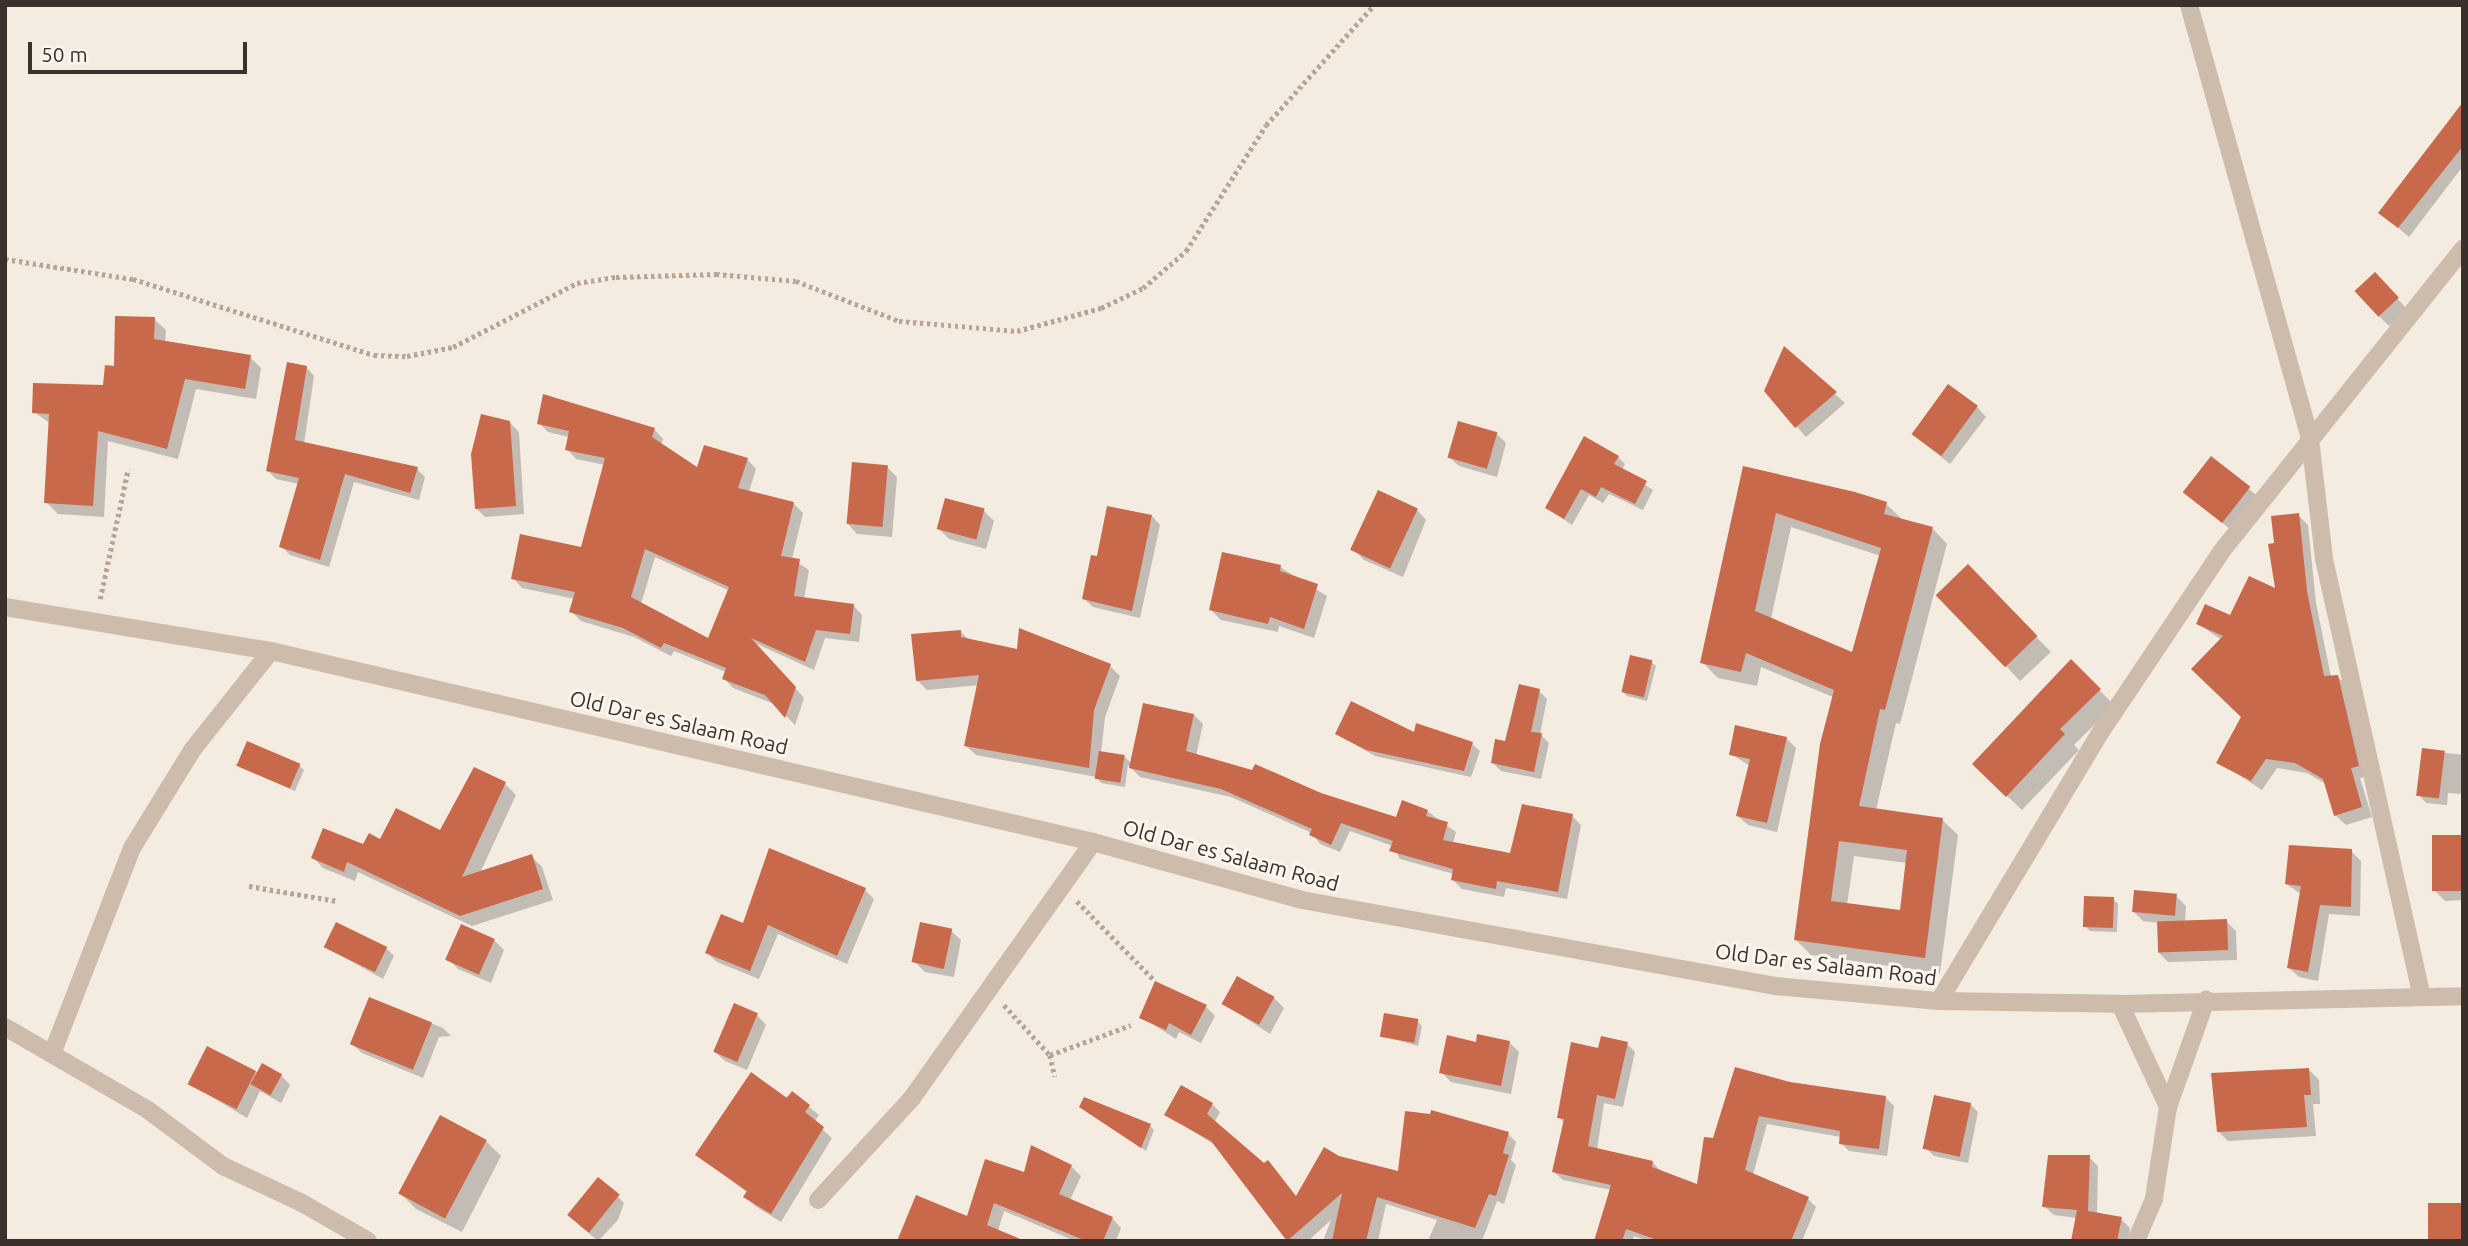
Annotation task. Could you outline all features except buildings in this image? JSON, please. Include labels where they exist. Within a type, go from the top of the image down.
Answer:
[{"type":"street","points":[[2189,5],[2310,439],[2323,559],[2422,996]]},
{"type":"street","points":[[1939,1001],[2102,730],[2221,552],[2463,249]]},
{"type":"street","name":"Old Dar es Salaam Road","points":[[5,607],[271,651],[1093,842],[1303,900],[1776,986],[1939,1001],[2120,1003],[2463,996]]},
{"type":"street","points":[[51,1054],[132,848],[192,749],[271,651]]},
{"type":"street","points":[[818,1200],[912,1098],[1093,842]]},
{"type":"street","points":[[2136,1241],[2154,1199],[2168,1107],[2206,1000]]},
{"type":"street","points":[[2120,1003],[2168,1107]]},
{"type":"street","points":[[8,1035],[51,1054],[148,1110],[223,1166],[302,1203],[368,1241]]},
{"type":"path","points":[[5,259],[133,279],[374,355],[407,356],[453,346],[577,283],[616,277],[716,274],[796,281],[899,321],[1017,331],[1101,308],[1143,288],[1186,251],[1266,125],[1374,5]]},
{"type":"path","points":[[96,621],[128,469]]},
{"type":"path","points":[[249,886],[337,901]]},
{"type":"path","points":[[1062,886],[1156,981]]},
{"type":"path","points":[[989,989],[1050,1055],[1055,1076]]},
{"type":"path","points":[[1050,1055],[1131,1025]]}]
